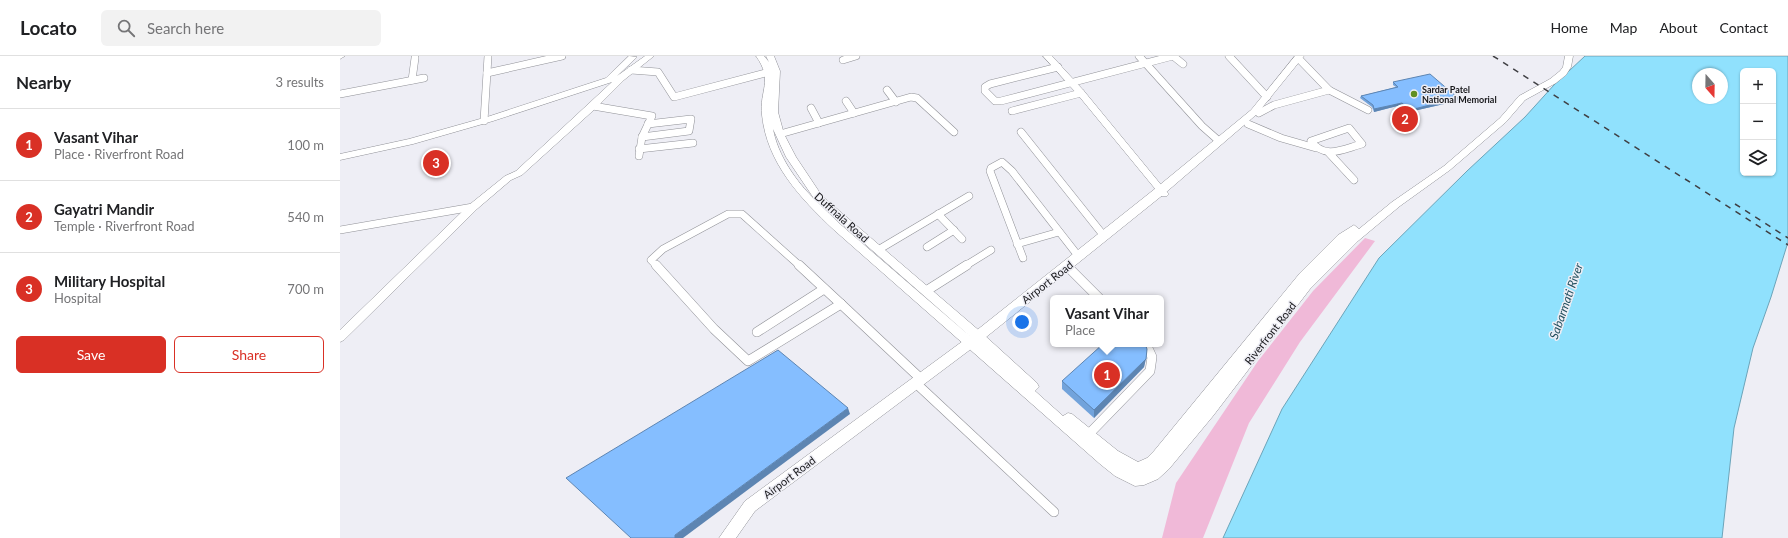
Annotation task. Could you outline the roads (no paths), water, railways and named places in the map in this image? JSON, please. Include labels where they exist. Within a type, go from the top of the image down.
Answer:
[{"type":"main road","points":[[508,178],[513,170],[601,92],[607,80],[633,56],[649,56]]},
{"type":"main road","points":[[340,337],[473,207],[508,178],[519,173],[593,106],[621,78],[649,56]]},
{"type":"main road","points":[[760,56],[769,72],[766,114],[777,156],[810,203],[976,341]]},
{"type":"main road","name":"Duffnala Road","points":[[770,56],[777,68],[778,78],[774,113],[780,134],[802,176],[819,198],[926,291],[976,341]]},
{"type":"main road","points":[[1047,56],[1081,93],[1162,193]]},
{"type":"main road","name":"Riverfront Road","points":[[976,341],[1106,449],[1133,467],[1143,467],[1154,460],[1304,276],[1342,238],[1390,201],[1441,165],[1523,92],[1548,80],[1560,68],[1563,62],[1563,56]]},
{"type":"main road","name":"Riverfront Road","points":[[976,341],[1120,472],[1135,480],[1144,479],[1153,475],[1164,465],[1209,412],[1306,286],[1354,238],[1396,204],[1448,168],[1503,120],[1522,98],[1553,81],[1567,66],[1569,56]]},
{"type":"main road","name":"Airport Road","points":[[976,341],[1104,236],[1162,193],[1219,141],[1254,112],[1302,58]]},
{"type":"main road","name":"Airport Road","points":[[731,538],[756,510],[920,383],[1071,270],[1162,193],[1248,124],[1259,113],[1302,58]]},
{"type":"main road","points":[[340,156],[410,142],[484,121],[607,80],[621,78]]},
{"type":"street","points":[[484,121],[488,56]]},
{"type":"street","points":[[487,73],[562,56]]},
{"type":"street","points":[[843,60],[856,56]]},
{"type":"street","points":[[1139,56],[1147,63],[1202,126],[1219,141]]},
{"type":"street","points":[[1058,67],[990,84],[985,87],[985,91],[996,101],[1002,101],[1173,56],[1183,64]]},
{"type":"street","points":[[1229,56],[1267,97]]},
{"type":"street","points":[[412,80],[415,58]]},
{"type":"street","points":[[1302,58],[1329,90],[1368,110]]},
{"type":"street","points":[[631,70],[658,72],[674,97],[769,72]]},
{"type":"street","points":[[340,94],[424,78]]},
{"type":"street","points":[[887,90],[896,102]]},
{"type":"street","points":[[1259,113],[1274,105],[1329,90]]},
{"type":"street","points":[[1012,111],[1081,93]]},
{"type":"street","points":[[780,134],[911,98],[917,98],[954,132]]},
{"type":"street","points":[[846,101],[854,113]]},
{"type":"street","points":[[593,106],[652,116],[642,137],[639,153],[693,143]]},
{"type":"street","points":[[811,108],[819,123]]},
{"type":"street","points":[[642,137],[688,131],[691,119],[648,124]]},
{"type":"street","points":[[1248,124],[1296,143],[1329,152],[1362,144],[1349,128],[1313,139],[1311,141],[1316,148]]},
{"type":"street","points":[[1021,132],[1104,236]]},
{"type":"street","points":[[1329,152],[1354,180]]},
{"type":"street","points":[[1023,258],[990,171],[991,168],[1002,162],[1012,171],[1079,257]]},
{"type":"street","points":[[878,250],[969,196]]},
{"type":"street","points":[[340,230],[473,207]]},
{"type":"street","points":[[841,304],[748,361],[714,329],[651,260],[664,249],[728,214],[742,214],[841,304],[920,383],[1054,512]]},
{"type":"street","points":[[938,214],[962,239]]},
{"type":"street","points":[[927,247],[954,230]]},
{"type":"street","points":[[1017,244],[1059,232]]},
{"type":"street","points":[[926,291],[991,250]]},
{"type":"street","points":[[1071,270],[1096,295]]},
{"type":"street","points":[[757,332],[824,289]]},
{"type":"street","points":[[1088,434],[1150,371],[1153,361],[1148,347]]},
{"type":"water","name":"Sabarmati River","points":[[1585,56],[1788,56],[1788,242],[1753,348],[1734,428],[1722,538],[1223,538],[1282,409],[1379,258],[1467,171],[1525,117],[1554,85]]},
{"type":"railway","points":[[1493,56],[1788,245]]},
{"type":"railway","points":[[1735,204],[1788,238]]},
{"type":"place","name":"Sardar Patel National Memorial","points":[[1414,94]]},
{"type":"place","name":"Gayatri Mandir","points":[[1405,119]]},
{"type":"place","name":"Military Hospital","points":[[436,163]]},
{"type":"place","name":"Vasant Vihar","points":[[1107,375]]}]
